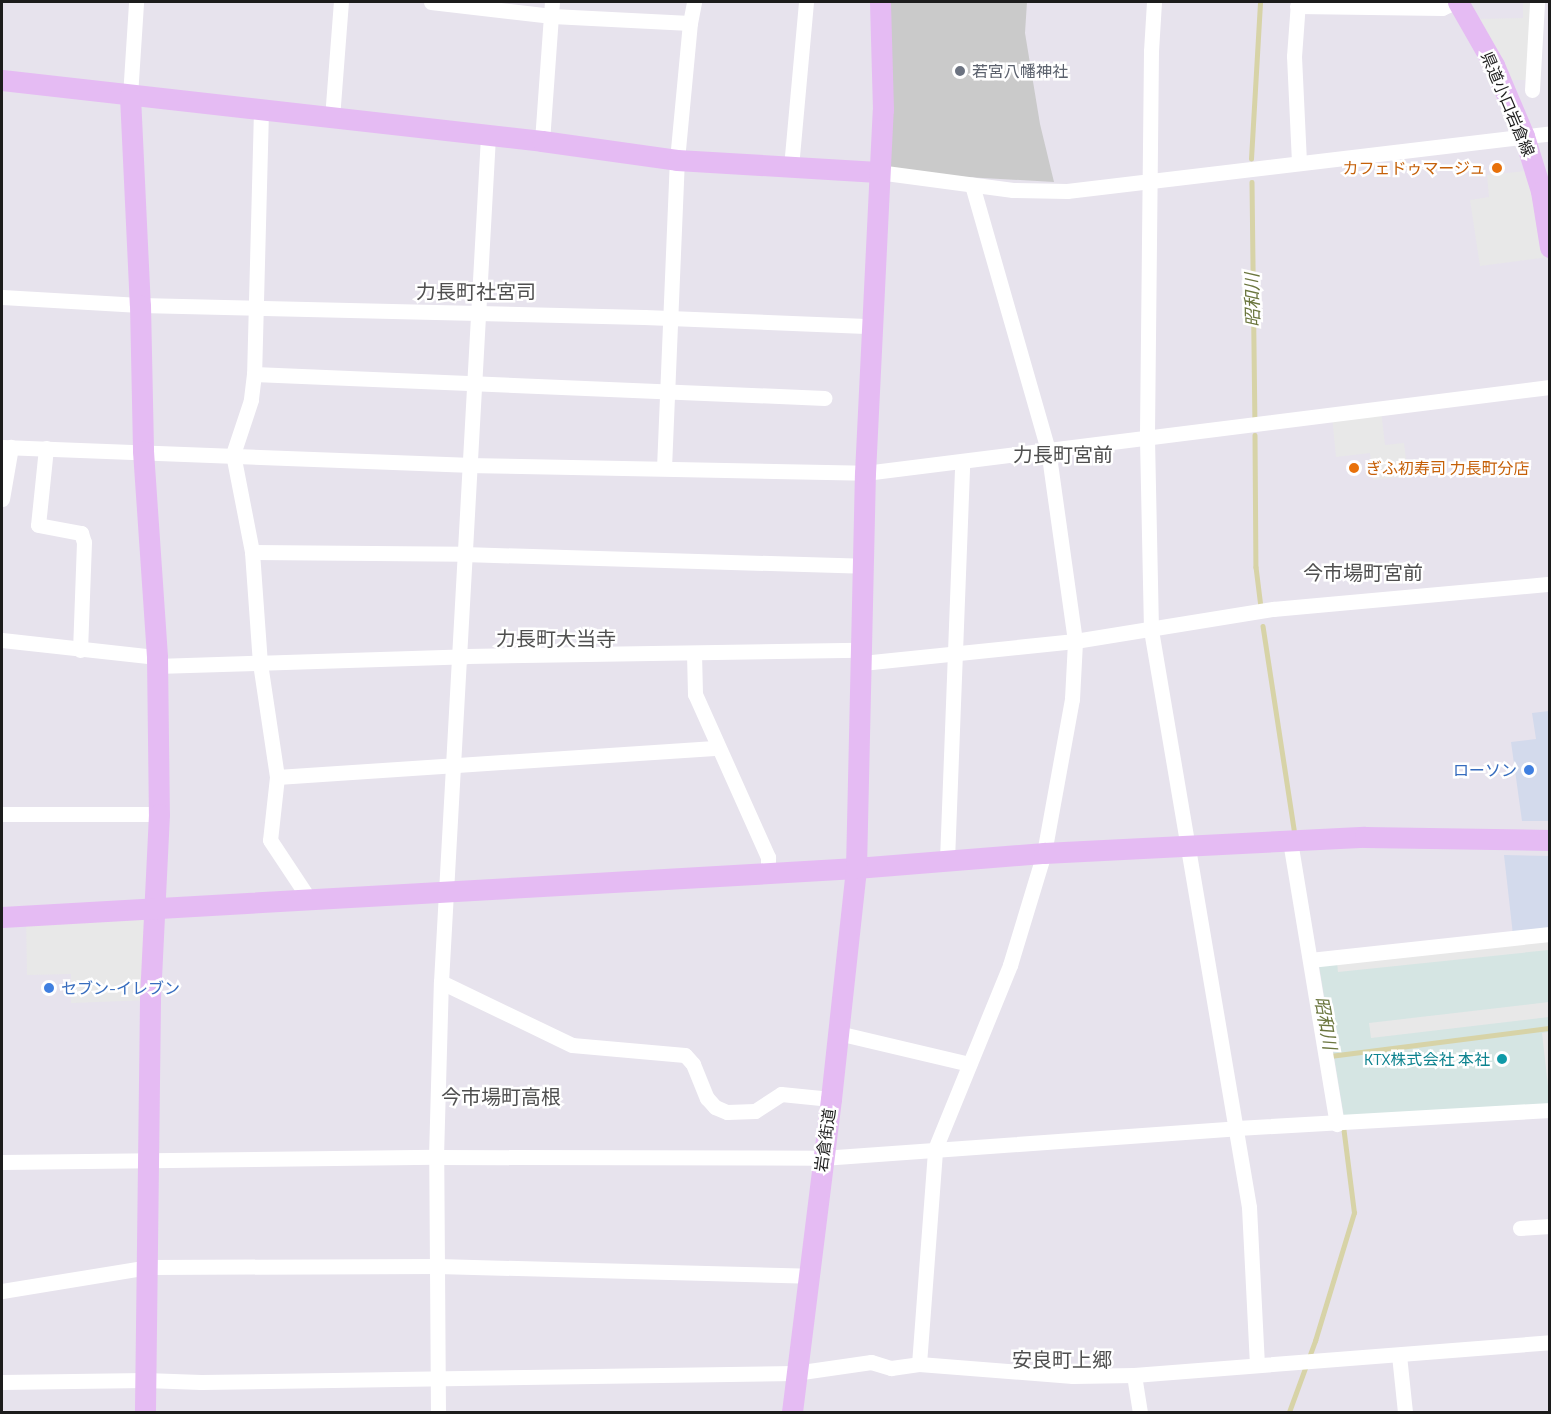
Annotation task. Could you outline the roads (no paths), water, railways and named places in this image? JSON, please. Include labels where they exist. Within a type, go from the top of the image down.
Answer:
[{"type":"street","points":[[136,2],[130,96],[140,305],[143,451],[156,661],[159,814],[148,1162],[145,1413]]},
{"type":"street","points":[[332,118],[341,2]]},
{"type":"street","points":[[432,2],[552,9],[690,23]]},
{"type":"street","points":[[664,468],[677,160],[694,2]]},
{"type":"street","points":[[791,167],[806,2]]},
{"type":"street","name":"岩倉街道","points":[[792,1413],[795,1373],[831,1099],[856,868],[865,473],[878,172],[883,110],[880,2]]},
{"type":"street","points":[[1154,2],[1149,182],[1147,439],[1151,630],[1249,1207],[1257,1365]]},
{"type":"street","points":[[1299,163],[1294,56],[1298,4],[1442,8],[1456,2]]},
{"type":"street","name":"県道小口岩倉線","points":[[1456,2],[1494,65],[1524,136],[1541,191],[1550,247]]},
{"type":"street","points":[[1532,90],[1537,2]]},
{"type":"street","points":[[542,141],[552,9]]},
{"type":"street","points":[[2,80],[542,141],[677,160],[878,172],[1045,192],[1149,182],[1550,133]]},
{"type":"street","points":[[261,110],[258,308],[254,374],[251,400],[233,454],[252,552],[260,663],[277,777],[270,840],[309,899]]},
{"type":"street","points":[[438,1413],[436,1157],[441,982],[488,135]]},
{"type":"street","points":[[918,1364],[934,1149],[1010,965],[1044,853],[1072,699],[1075,641],[1048,450],[972,185]]},
{"type":"street","points":[[2,297],[140,305],[872,326]]},
{"type":"street","points":[[254,374],[824,398]]},
{"type":"street","points":[[2,499],[6,447],[233,454],[469,465],[865,473],[1550,387]]},
{"type":"street","points":[[46,448],[38,525],[81,533],[84,542],[80,650]]},
{"type":"street","points":[[947,860],[962,461]]},
{"type":"street","points":[[252,552],[463,554],[862,566]]},
{"type":"street","points":[[2,640],[156,661],[260,663],[694,653],[861,656],[956,652],[1075,641],[1274,609],[1550,584]]},
{"type":"street","points":[[694,653],[695,694],[768,857],[768,873]]},
{"type":"street","points":[[277,777],[718,748]]},
{"type":"street","points":[[2,814],[159,814]]},
{"type":"street","points":[[2,917],[856,868],[1044,853],[1365,837],[1550,840]]},
{"type":"street","points":[[1295,841],[1343,1124]]},
{"type":"street","points":[[1315,959],[1550,934]]},
{"type":"street","points":[[441,982],[572,1045],[685,1055],[693,1064],[707,1098],[715,1107],[727,1112],[755,1111],[781,1094],[831,1099]]},
{"type":"street","points":[[838,1033],[969,1064]]},
{"type":"street","points":[[2,1162],[436,1157],[822,1158],[1237,1128],[1343,1124],[1550,1110]]},
{"type":"street","points":[[1520,1228],[1550,1226]]},
{"type":"street","points":[[2,1291],[148,1267],[436,1266],[809,1276]]},
{"type":"street","points":[[2,1382],[146,1380],[201,1382],[795,1373],[871,1362],[891,1368],[918,1364],[1073,1376],[1134,1375],[1550,1342]]},
{"type":"street","points":[[1399,1355],[1405,1413]]},
{"type":"street","points":[[1134,1375],[1140,1413]]},
{"type":"waterway","name":"昭和川","points":[[1251,159],[1260,2]]},
{"type":"waterway","name":"昭和川","points":[[1252,182],[1255,418]]},
{"type":"waterway","name":"昭和川","points":[[1255,435],[1256,567],[1261,607]]},
{"type":"waterway","name":"昭和川","points":[[1263,626],[1295,834]]},
{"type":"waterway","points":[[1330,1056],[1550,1028]]},
{"type":"waterway","name":"昭和川","points":[[1289,1412],[1315,1341],[1354,1213],[1343,1126]]},
{"type":"place","name":"若宮八幡神社","points":[[960,71]]},
{"type":"place","name":"カフェドゥマージュ","points":[[1497,168]]},
{"type":"place","name":"ぎふ初寿司 力長町分店","points":[[1354,468]]},
{"type":"place","name":"ローソン","points":[[1529,770]]},
{"type":"place","name":"セブン-イレブン","points":[[49,988]]},
{"type":"place","name":"KTX株式会社 本社","points":[[1502,1059]]},
{"type":"district","name":"力長町社宮司","points":[[476,291]]},
{"type":"district","name":"力長町宮前","points":[[1063,454]]},
{"type":"district","name":"今市場町宮前","points":[[1363,572]]},
{"type":"district","name":"力長町大当寺","points":[[556,638]]},
{"type":"district","name":"今市場町高根","points":[[501,1096]]},
{"type":"district","name":"安良町上郷","points":[[1062,1359]]}]
